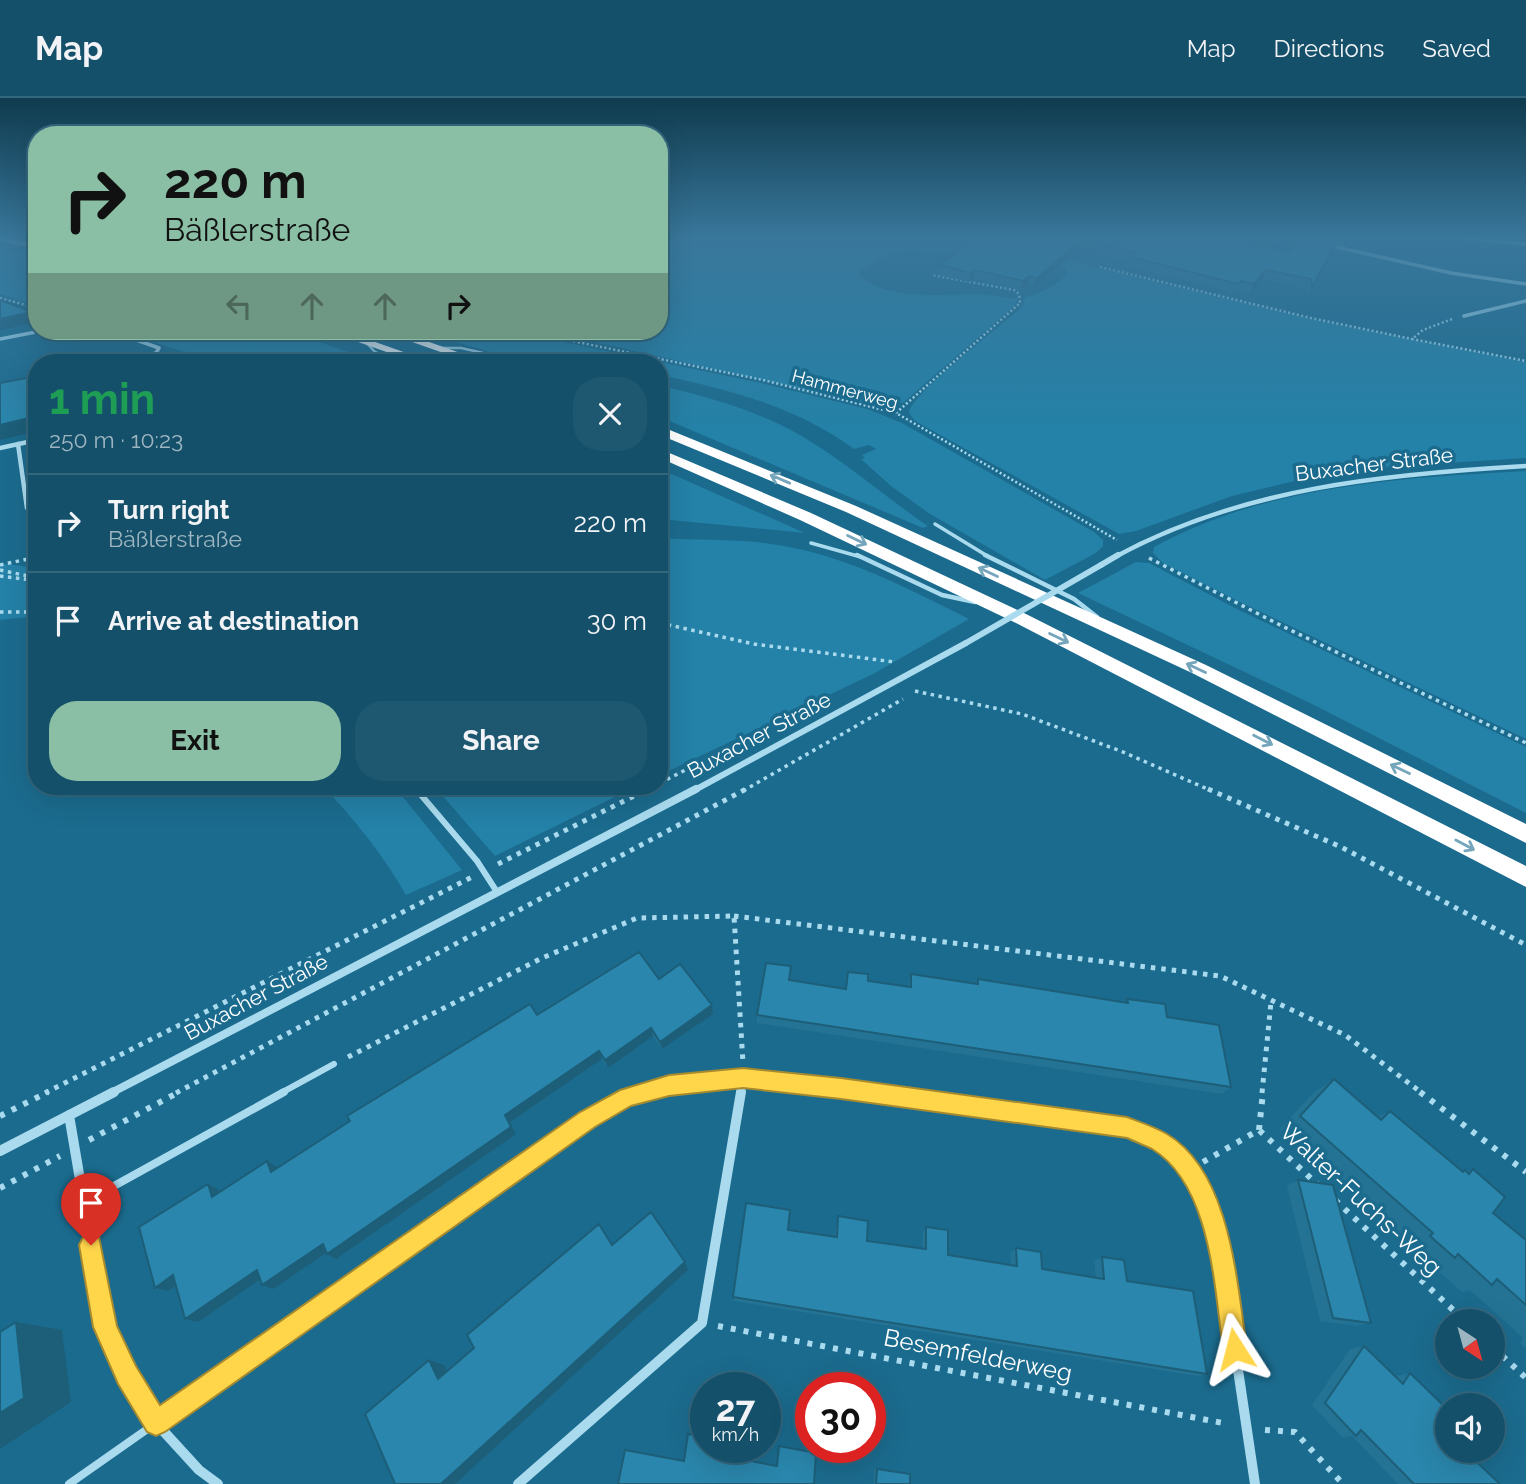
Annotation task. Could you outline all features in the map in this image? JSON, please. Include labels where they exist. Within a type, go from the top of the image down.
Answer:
[{"type":"highway","points":[[362,340],[403,354]]},
{"type":"highway","points":[[415,340],[457,354]]},
{"type":"highway","points":[[668,433],[851,509],[1211,675],[1526,834]]},
{"type":"highway","points":[[668,456],[830,527],[998,608],[1315,766],[1526,877]]},
{"type":"street","points":[[1464,316],[1523,302]]},
{"type":"street","points":[[0,339],[28,334]]},
{"type":"street","points":[[136,340],[159,348],[156,354]]},
{"type":"street","points":[[0,448],[28,442]]},
{"type":"street","points":[[19,444],[28,508]]},
{"type":"street","name":"Buxacher Straße","points":[[0,1150],[746,763],[966,643],[1132,548],[1199,518],[1268,496],[1358,479],[1526,466]]},
{"type":"street","points":[[518,1484],[702,1323],[743,1078]]},
{"type":"street","points":[[156,1423],[588,1119],[627,1097],[669,1086],[743,1078],[841,1088],[1127,1128],[1161,1142],[1189,1169],[1209,1207],[1223,1269],[1255,1484]]},
{"type":"street","points":[[69,1115],[105,1327],[127,1375],[156,1423],[199,1470],[218,1484]]},
{"type":"lane","points":[[365,341],[380,354]]},
{"type":"lane","points":[[440,348],[461,348],[488,354]]},
{"type":"lane","points":[[934,524],[978,552],[1074,599],[1116,632]]},
{"type":"lane","points":[[811,543],[854,554],[942,595],[998,608]]},
{"type":"lane","points":[[421,795],[484,871],[497,892]]},
{"type":"lane","points":[[85,1202],[334,1064]]},
{"type":"lane","points":[[69,1484],[156,1423]]},
{"type":"path","points":[[896,413],[1020,302]]},
{"type":"path","points":[[1243,302],[1526,361]]},
{"type":"path","points":[[1412,339],[1423,330],[1443,321],[1464,316]]},
{"type":"path","name":"Hammerweg","points":[[567,340],[636,354]]},
{"type":"path","points":[[157,351],[168,354]]},
{"type":"path","name":"Hammerweg","points":[[668,361],[763,380],[896,413],[1132,548],[1262,617],[1526,743]]},
{"type":"path","points":[[0,567],[28,559]]},
{"type":"path","points":[[0,567],[28,576]]},
{"type":"path","points":[[0,576],[28,578]]},
{"type":"path","points":[[0,611],[28,612]]},
{"type":"path","points":[[668,625],[754,644],[903,663]]},
{"type":"path","points":[[0,1188],[343,1002],[680,827],[811,755],[925,684]]},
{"type":"path","points":[[915,691],[1022,714],[1123,752],[1342,847],[1526,945]]},
{"type":"path","points":[[0,1116],[636,795]]},
{"type":"path","points":[[734,916],[743,1078]]},
{"type":"path","points":[[334,1064],[542,958],[637,918],[734,916],[1220,976],[1345,1035],[1526,1172]]},
{"type":"path","points":[[1259,1130],[1271,1002]]},
{"type":"path","name":"Walter-Fuchs-Weg","points":[[1189,1169],[1259,1130],[1452,1309]]},
{"type":"path","name":"Besemfelderweg","points":[[702,1323],[1247,1428],[1295,1432],[1343,1484]]},
{"type":"path","points":[[1505,1358],[1526,1378]]},
{"type":"shaded area","points":[[668,302],[1016,302],[904,402],[883,407],[668,359],[668,354],[648,354],[590,341],[668,340]]},
{"type":"shaded area","points":[[1024,302],[1240,302],[1325,322],[1526,362],[1526,458],[1383,467],[1307,478],[1232,496],[1136,531],[1119,534],[915,421],[909,413],[913,404],[940,376],[1023,306]]},
{"type":"shaded area","points":[[148,340],[314,340],[354,354],[190,354]]},
{"type":"shaded area","points":[[450,340],[554,340],[621,354],[497,354]]},
{"type":"shaded area","points":[[668,364],[867,409],[902,423],[1094,532],[1103,540],[1103,546],[1096,553],[1045,580],[930,514],[891,486],[861,459],[865,458],[862,455],[876,449],[869,445],[854,449],[832,434],[785,411],[711,387],[668,377]]},
{"type":"shaded area","points":[[668,388],[725,403],[787,428],[841,462],[928,526],[923,528],[668,420]]},
{"type":"shaded area","points":[[1526,471],[1526,739],[1236,600],[1163,563],[1153,553],[1154,547],[1197,526],[1288,498],[1383,482]]},
{"type":"shaded area","points":[[668,473],[805,533],[668,520]]},
{"type":"shaded area","points":[[668,538],[753,542],[809,551],[856,566],[969,619],[873,674],[668,771]]},
{"type":"shaded area","points":[[1136,562],[1149,563],[1239,610],[1526,747],[1526,813],[1312,704],[1078,593]]},
{"type":"shaded area","points":[[0,563],[28,567],[28,617],[0,620]]},
{"type":"shaded area","points":[[331,795],[401,795],[462,870],[406,895],[368,838]]},
{"type":"shaded area","points":[[442,795],[619,795],[495,856]]},
{"type":"building","points":[[0,302],[28,310],[28,313],[0,319]]},
{"type":"building","points":[[28,378],[28,418],[0,425],[0,383]]},
{"type":"building","points":[[639,952],[659,979],[680,964],[712,1005],[660,1042],[651,1028],[605,1060],[599,1051],[505,1115],[511,1127],[327,1254],[323,1244],[262,1285],[257,1270],[185,1319],[173,1275],[155,1288],[139,1227],[208,1184],[212,1197],[267,1161],[271,1172],[350,1121],[347,1116],[530,1004],[537,1015]]},
{"type":"building","points":[[766,963],[791,966],[789,980],[846,989],[848,972],[868,974],[868,981],[911,987],[911,974],[978,984],[978,979],[1128,1003],[1127,999],[1165,1004],[1167,1017],[1219,1025],[1231,1087],[757,1015]]},
{"type":"building","points":[[1334,1079],[1381,1120],[1390,1111],[1463,1172],[1465,1170],[1469,1174],[1473,1169],[1505,1197],[1493,1213],[1526,1240],[1526,1305],[1497,1279],[1492,1285],[1458,1254],[1455,1258],[1430,1236],[1433,1233],[1300,1116]]},
{"type":"building","points":[[1298,1180],[1333,1185],[1371,1323],[1333,1318]]},
{"type":"building","points":[[746,1203],[790,1210],[788,1230],[837,1237],[838,1216],[868,1221],[867,1241],[926,1249],[926,1227],[948,1230],[948,1255],[1017,1266],[1016,1248],[1041,1252],[1042,1269],[1104,1279],[1102,1257],[1124,1260],[1127,1281],[1193,1291],[1207,1374],[733,1297]]},
{"type":"building","points":[[651,1212],[685,1262],[441,1484],[395,1484],[365,1414],[429,1360],[438,1379],[474,1348],[467,1335],[599,1224],[612,1245]]},
{"type":"building","points":[[16,1322],[24,1398],[0,1413],[0,1332]]},
{"type":"building","points":[[1364,1346],[1403,1384],[1410,1373],[1435,1397],[1435,1463],[1478,1463],[1500,1484],[1414,1484],[1361,1430],[1356,1436],[1325,1403]]},
{"type":"building","points":[[688,1434],[690,1463],[761,1463],[777,1466],[777,1463],[781,1463],[781,1446],[795,1449],[795,1463],[815,1463],[814,1484],[618,1484],[625,1450],[684,1461]]},
{"type":"building","points":[[877,1469],[910,1474],[910,1484],[876,1484]]},
{"type":"route","points":[[91,1245],[105,1327],[127,1375],[156,1423],[588,1119],[627,1097],[669,1086],[743,1078],[841,1088],[1127,1128],[1161,1142],[1189,1169],[1209,1207],[1223,1269],[1235,1349]]}]
